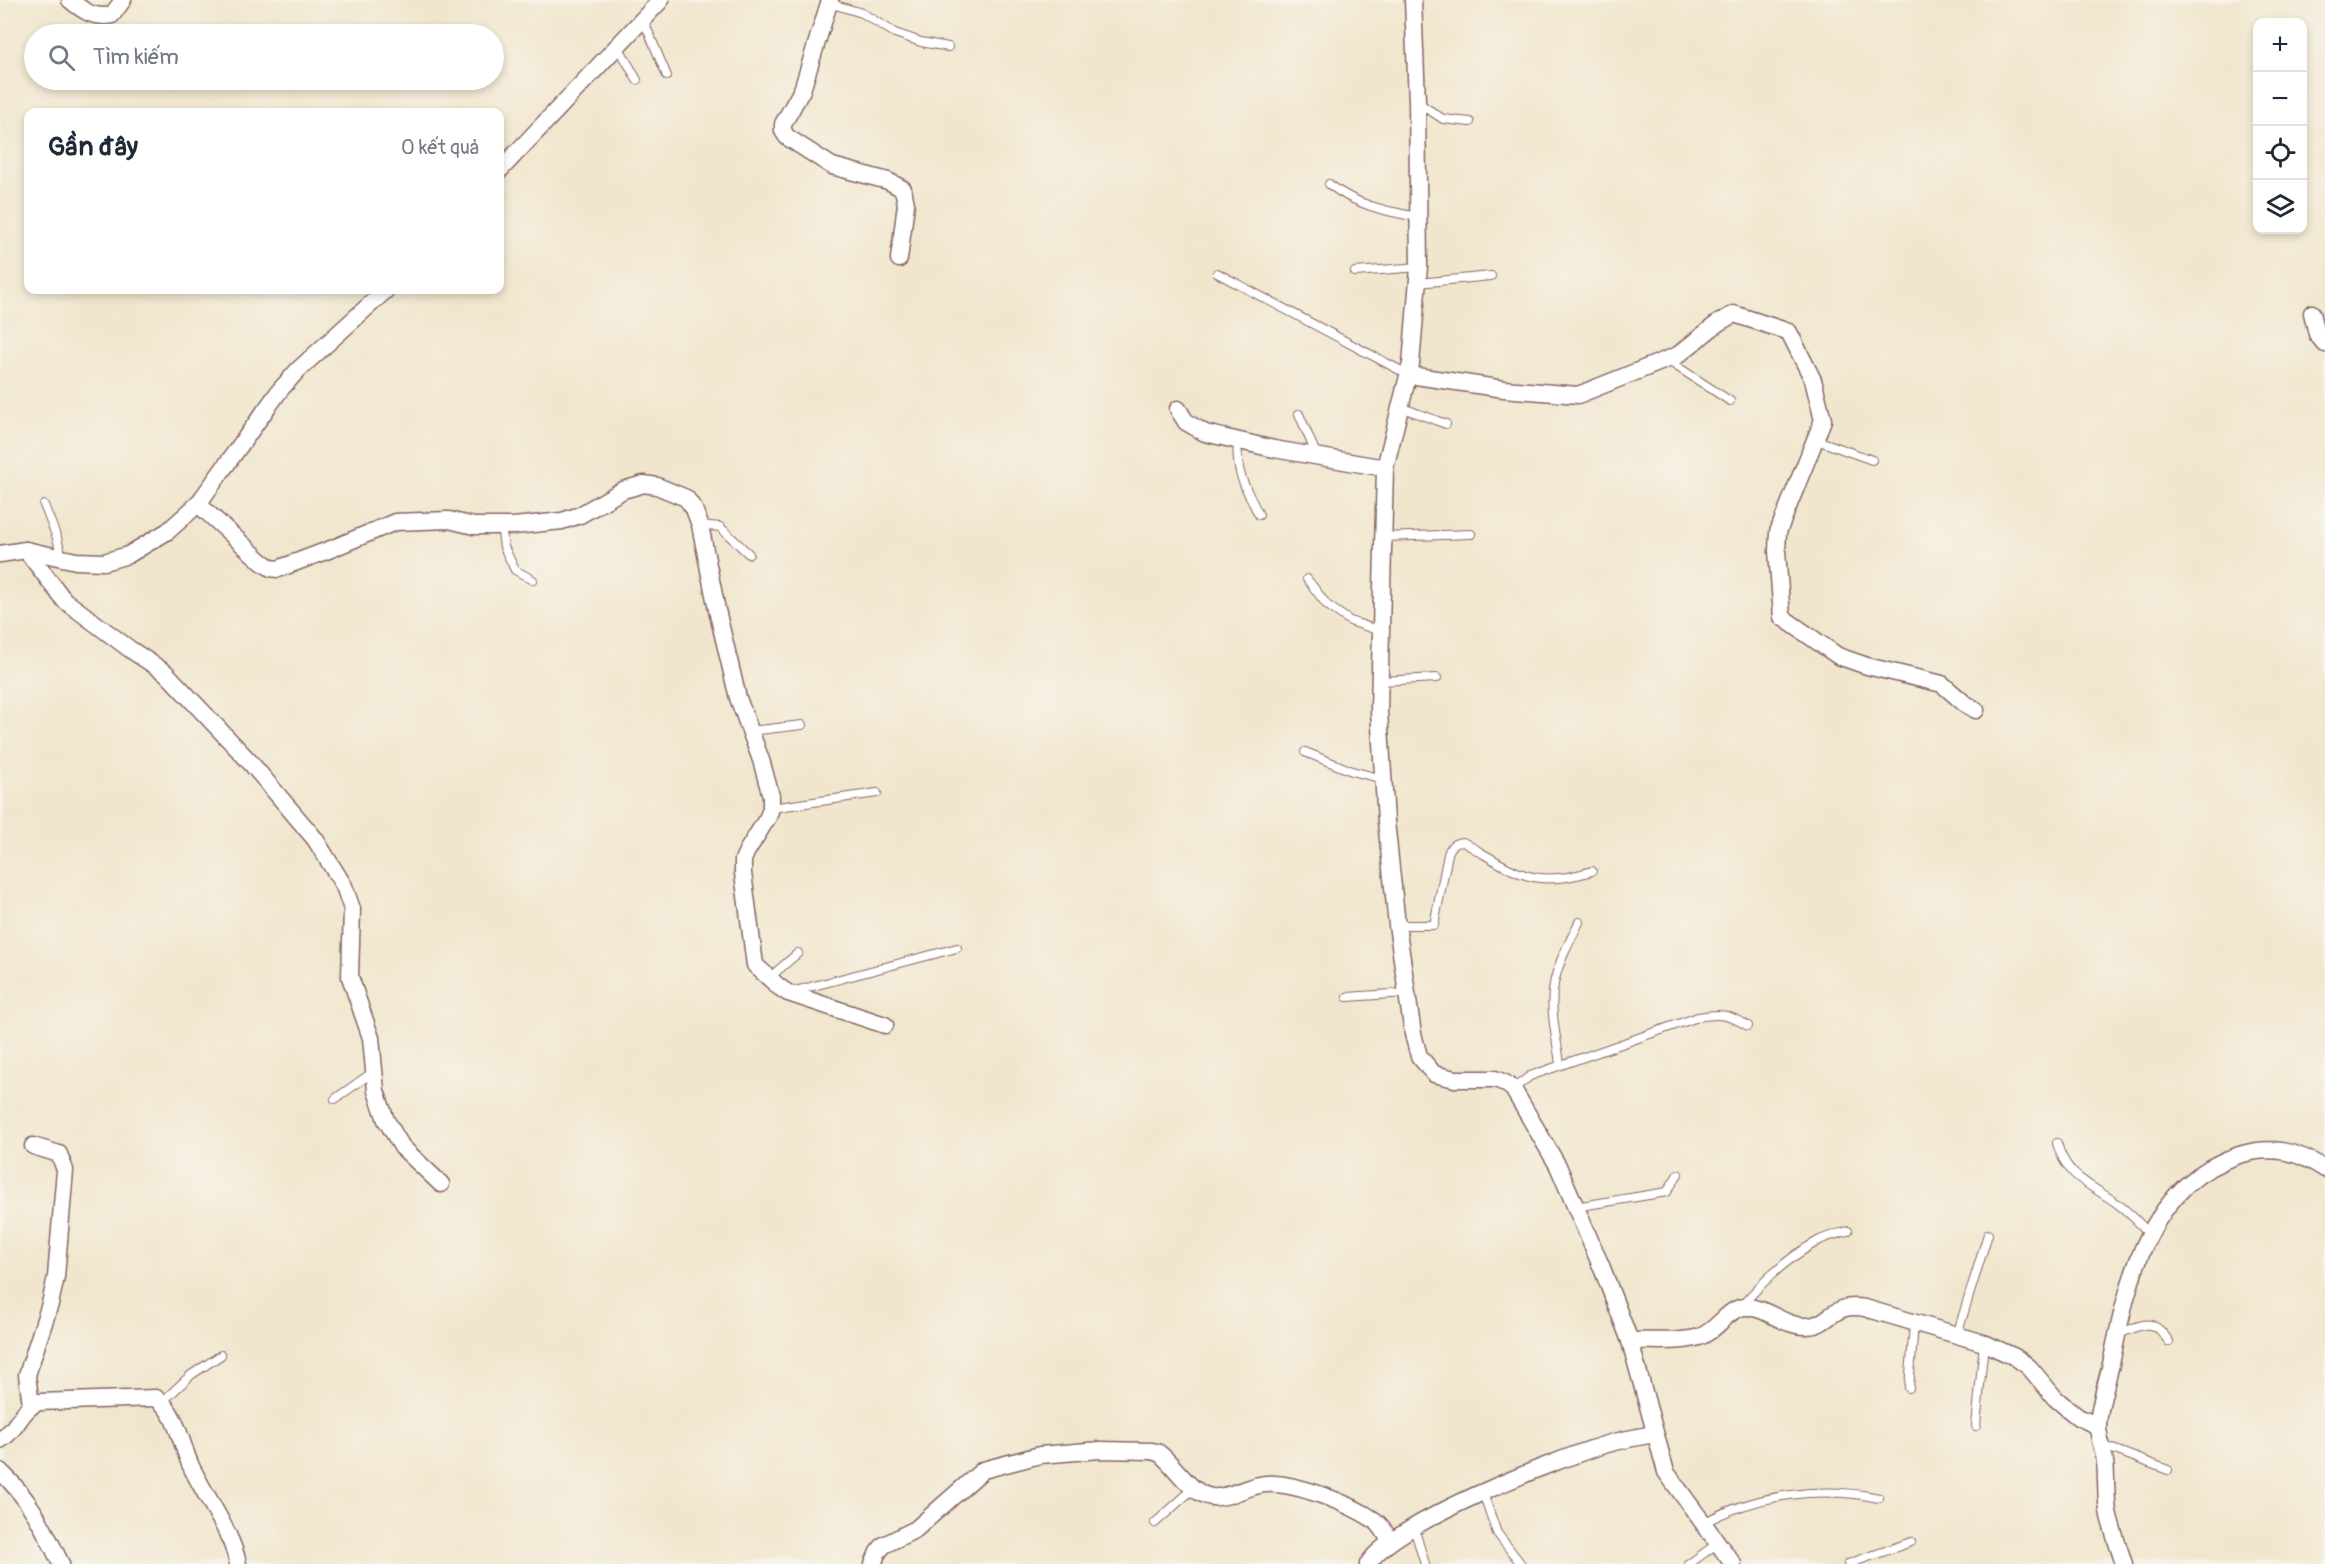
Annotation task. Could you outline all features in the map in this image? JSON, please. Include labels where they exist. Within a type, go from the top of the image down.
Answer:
[{"type":"street","points":[[70,0],[81,10],[104,17],[112,15],[123,0]]},
{"type":"street","points":[[504,166],[661,0]]},
{"type":"street","points":[[1413,0],[1417,101],[1418,275],[1413,348],[1385,468],[1379,711],[1397,925],[1413,1034],[1419,1056],[1434,1074],[1455,1079],[1495,1079],[1513,1089],[1558,1166],[1602,1268],[1630,1341],[1666,1472],[1733,1564]]},
{"type":"street","points":[[830,1],[802,90],[783,124],[783,131],[787,137],[832,166],[888,181],[903,189],[906,204],[899,259]]},
{"type":"street","points":[[0,554],[26,550],[62,558],[104,562],[128,555],[168,531],[182,521],[198,504],[280,390],[298,370],[382,294]]},
{"type":"street","points":[[1408,375],[1504,389],[1578,395],[1586,394],[1666,360],[1687,349],[1734,314],[1789,332],[1813,380],[1824,420],[1778,532],[1777,551],[1782,617],[1838,656],[1858,664],[1942,684],[1976,710]]},
{"type":"street","points":[[2312,314],[2317,334],[2325,344]]},
{"type":"street","points":[[1178,409],[1186,422],[1194,428],[1238,440],[1385,468]]},
{"type":"street","points":[[198,504],[262,562],[271,568],[278,569],[395,522],[449,520],[474,526],[501,526],[562,521],[580,515],[623,490],[644,484],[657,486],[686,498],[694,509],[700,525],[738,698],[771,796],[768,817],[743,860],[755,964],[788,993],[885,1025]]},
{"type":"street","points":[[26,550],[64,600],[166,673],[249,760],[315,839],[350,900],[352,909],[350,976],[371,1038],[376,1091],[393,1133],[402,1147],[441,1184]]},
{"type":"street","points":[[31,1405],[27,1375],[50,1304],[56,1277],[65,1170],[59,1154],[33,1146]]},
{"type":"street","points":[[2124,1564],[2109,1516],[2106,1464],[2098,1426],[2128,1284],[2142,1248],[2163,1212],[2179,1192],[2200,1174],[2223,1161],[2263,1149],[2283,1150],[2325,1169]]},
{"type":"street","points":[[1630,1341],[1698,1338],[1717,1327],[1734,1310],[1740,1308],[1758,1310],[1804,1326],[1824,1320],[1837,1310],[1850,1306],[1984,1343],[2015,1357],[2029,1367],[2055,1398],[2068,1409],[2078,1417],[2098,1426]]},
{"type":"street","points":[[0,1440],[13,1430],[31,1405],[50,1401],[156,1398],[162,1402],[170,1414],[190,1464],[224,1530],[238,1564]]},
{"type":"street","points":[[1368,1564],[1382,1547],[1390,1542],[1483,1493],[1565,1458],[1606,1444],[1654,1434]]},
{"type":"street","points":[[873,1564],[884,1545],[916,1529],[983,1470],[1021,1459],[1100,1450],[1152,1451],[1168,1460],[1201,1493],[1212,1497],[1224,1496],[1266,1484],[1306,1491],[1350,1507],[1374,1520],[1390,1542]]},
{"type":"street","points":[[0,1471],[17,1486],[31,1506],[61,1564]]},
{"type":"lane","points":[[830,1],[862,13],[895,33],[921,42],[948,46]]},
{"type":"lane","points":[[643,19],[667,76]]},
{"type":"lane","points":[[618,46],[637,80]]},
{"type":"lane","points":[[1417,101],[1443,119],[1470,122]]},
{"type":"lane","points":[[1329,184],[1344,196],[1361,204],[1418,217]]},
{"type":"lane","points":[[1355,272],[1491,276]]},
{"type":"lane","points":[[1217,273],[1408,375]]},
{"type":"lane","points":[[1666,360],[1730,401]]},
{"type":"lane","points":[[1400,407],[1446,424]]},
{"type":"lane","points":[[1299,414],[1318,456]]},
{"type":"lane","points":[[1238,440],[1236,460],[1240,477],[1258,515]]},
{"type":"lane","points":[[1817,440],[1872,460]]},
{"type":"lane","points":[[44,505],[62,558]]},
{"type":"lane","points":[[700,525],[720,526],[749,554]]},
{"type":"lane","points":[[501,526],[504,547],[515,570],[533,580]]},
{"type":"lane","points":[[1382,537],[1471,534]]},
{"type":"lane","points":[[1307,579],[1327,605],[1350,621],[1380,632]]},
{"type":"lane","points":[[1380,681],[1437,678]]},
{"type":"lane","points":[[750,731],[802,725]]},
{"type":"lane","points":[[1305,752],[1352,771],[1384,779]]},
{"type":"lane","points":[[771,808],[877,794]]},
{"type":"lane","points":[[1397,925],[1434,925],[1448,854],[1450,847],[1456,843],[1463,842],[1516,874],[1527,877],[1556,880],[1592,871]]},
{"type":"lane","points":[[1560,1064],[1553,1013],[1554,985],[1559,965],[1579,922]]},
{"type":"lane","points":[[788,993],[957,948]]},
{"type":"lane","points":[[769,978],[798,953]]},
{"type":"lane","points":[[1347,998],[1407,993]]},
{"type":"lane","points":[[1513,1089],[1530,1076],[1560,1064],[1698,1017],[1719,1014],[1735,1017],[1748,1026]]},
{"type":"lane","points":[[335,1099],[373,1072]]},
{"type":"lane","points":[[2057,1143],[2060,1156],[2081,1181],[2120,1205],[2150,1234]]},
{"type":"lane","points":[[1575,1207],[1667,1192],[1678,1174]]},
{"type":"lane","points":[[1740,1308],[1760,1287],[1801,1253],[1818,1241],[1848,1231]]},
{"type":"lane","points":[[1957,1335],[1988,1234]]},
{"type":"lane","points":[[1909,1388],[1914,1324]]},
{"type":"lane","points":[[2117,1335],[2142,1325],[2153,1325],[2161,1329],[2169,1342]]},
{"type":"lane","points":[[1976,1426],[1984,1343]]},
{"type":"lane","points":[[162,1402],[191,1376],[221,1356]]},
{"type":"lane","points":[[2102,1445],[2168,1470]]},
{"type":"lane","points":[[1155,1523],[1195,1488]]},
{"type":"lane","points":[[1702,1523],[1718,1515],[1767,1499],[1816,1492],[1849,1492],[1879,1498]]},
{"type":"lane","points":[[1483,1493],[1497,1533],[1521,1564]]},
{"type":"lane","points":[[1414,1528],[1425,1564]]},
{"type":"lane","points":[[1848,1564],[1911,1542]]},
{"type":"lane","points":[[1689,1564],[1718,1543]]}]
